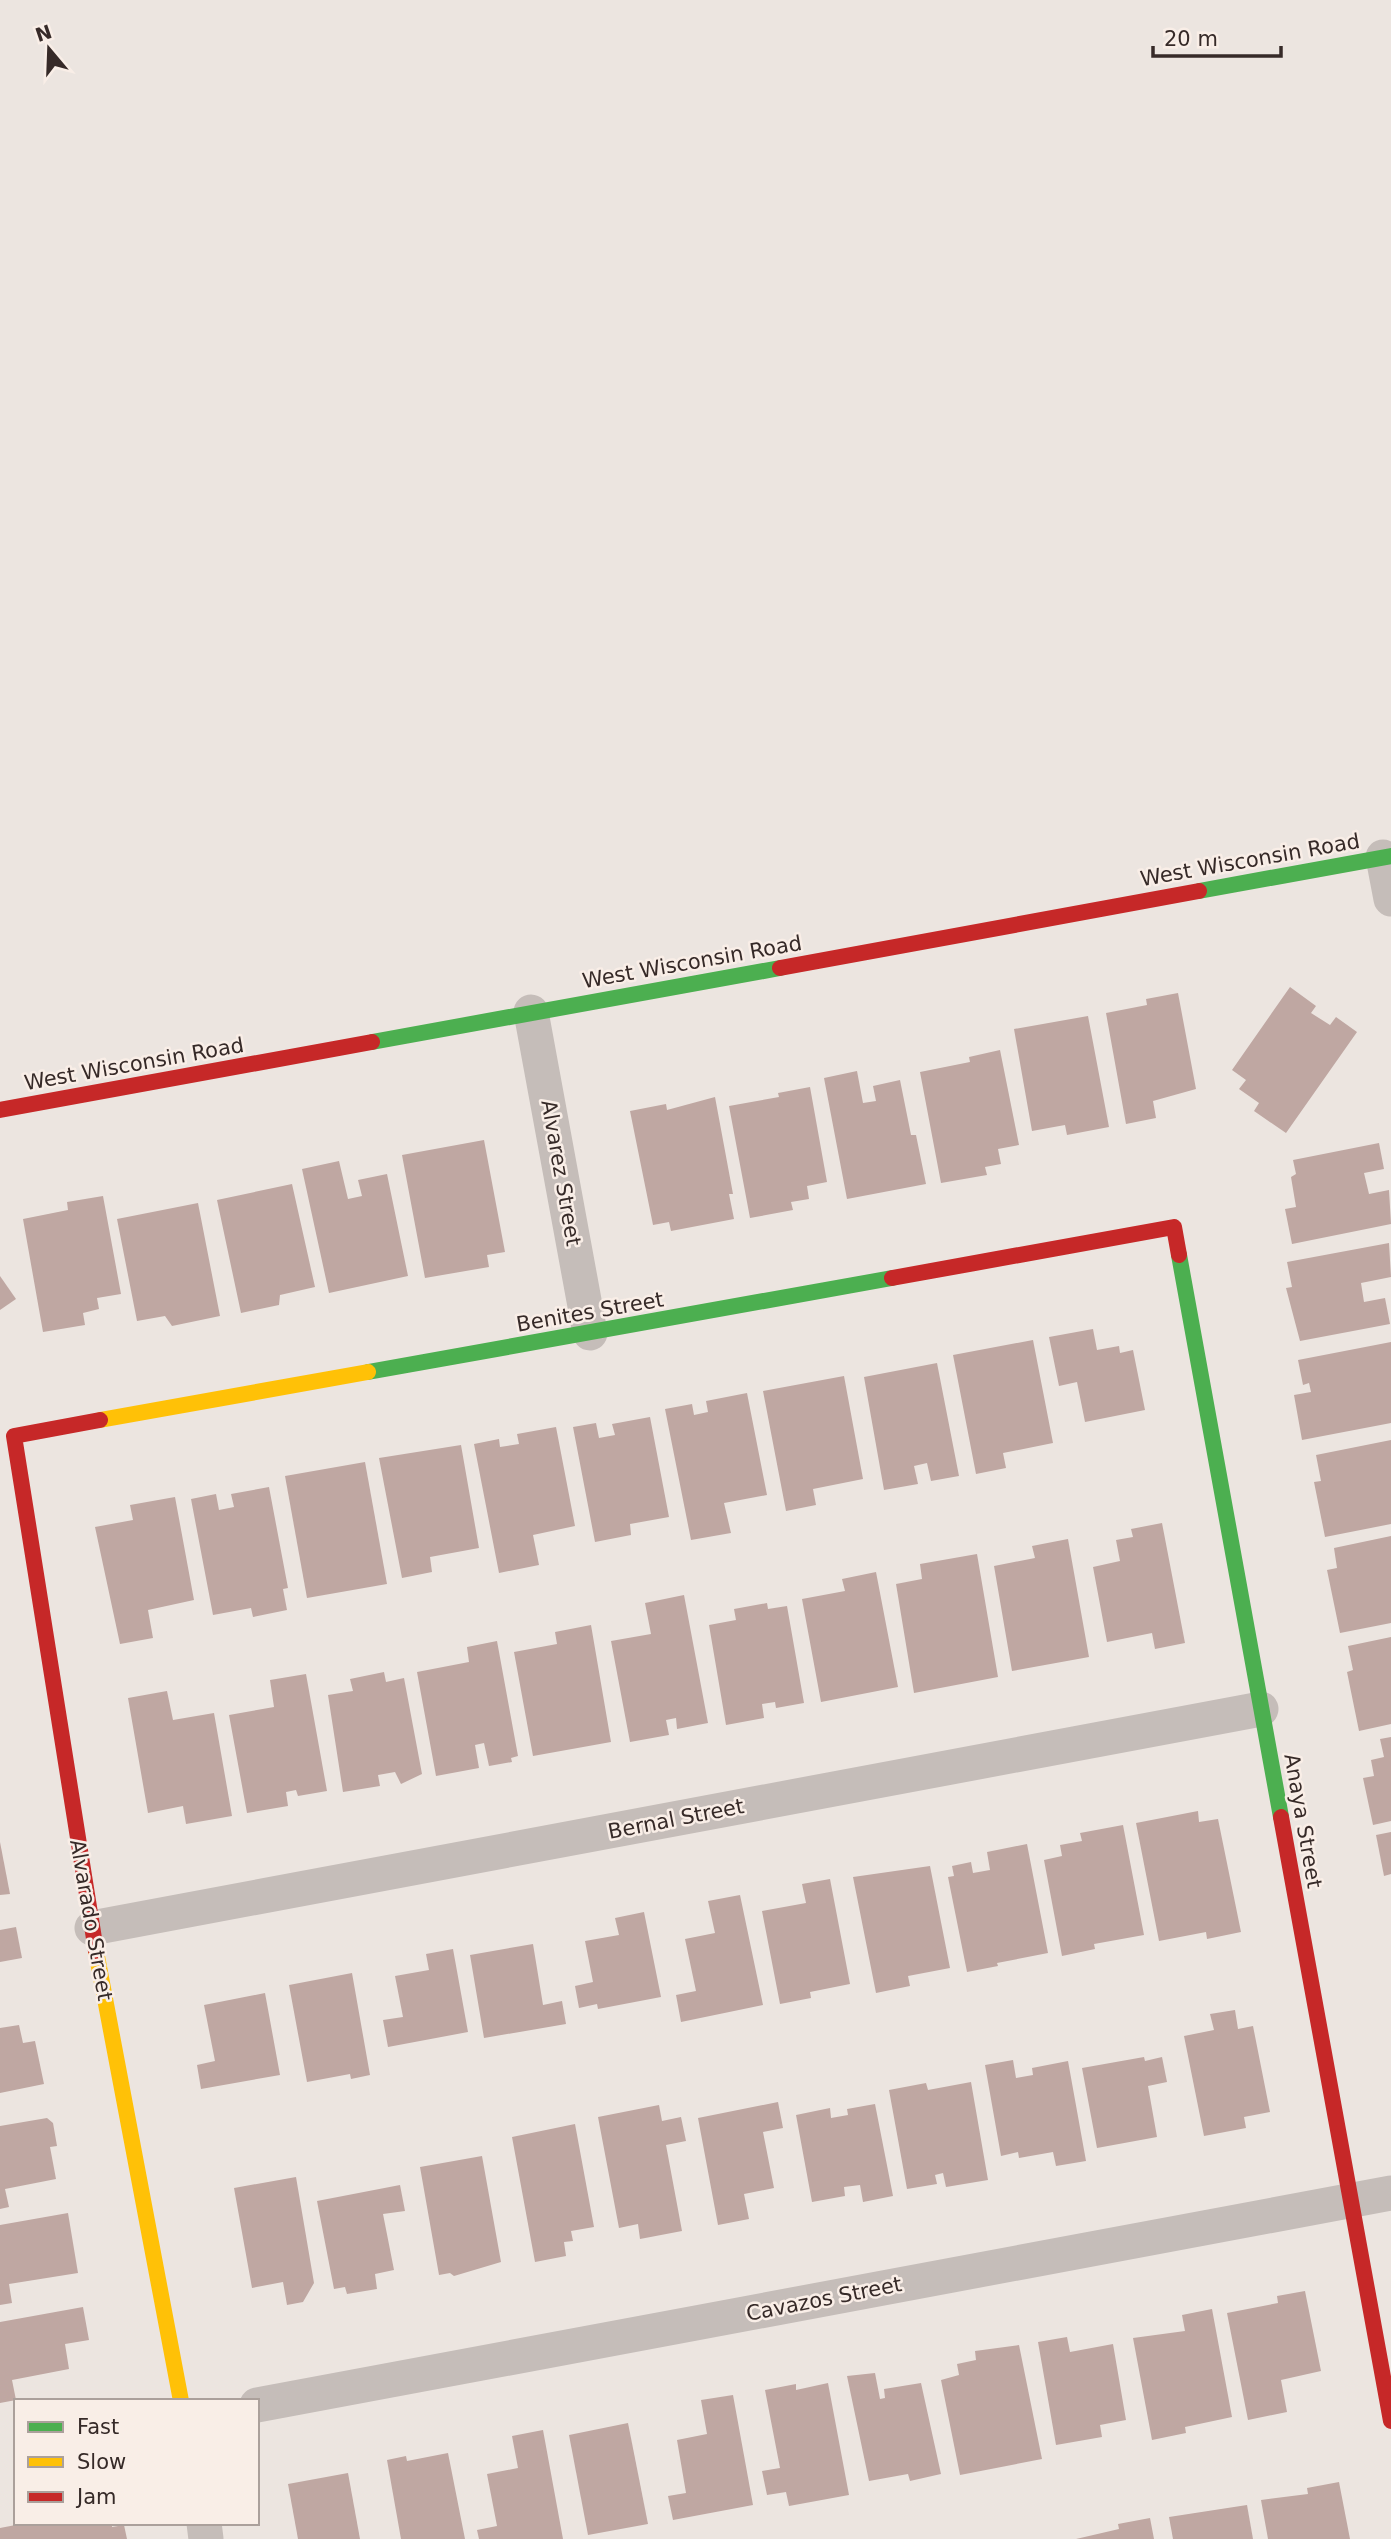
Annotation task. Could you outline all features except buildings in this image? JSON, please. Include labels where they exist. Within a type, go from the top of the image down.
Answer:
[{"type":"street","points":[[1387,857],[1391,899]]},
{"type":"street","name":"West Wisconsin Road","points":[[0,1110],[1387,857]]},
{"type":"street","name":"Alvarez Street","points":[[531,1012],[590,1333]]},
{"type":"street","name":"Benites Street","points":[[14,1436],[1174,1227]]},
{"type":"street","name":"Anaya Street","points":[[1174,1227],[1391,2421]]},
{"type":"street","name":"Alvarado Street","points":[[14,1436],[92,1928],[181,2399]]},
{"type":"street","name":"Bernal Street","points":[[92,1928],[1261,1709]]},
{"type":"street","name":"Cavazos Street","points":[[259,2405],[1391,2193]]},
{"type":"traffic: fast","points":[[1199,891],[1391,856]]},
{"type":"traffic: fast","points":[[372,1042],[780,968]]},
{"type":"traffic: fast","points":[[1179,1255],[1281,1817]]},
{"type":"traffic: fast","points":[[368,1372],[892,1278]]},
{"type":"traffic: slow","points":[[100,1420],[368,1372]]},
{"type":"traffic: slow","points":[[96,1951],[181,2399]]},
{"type":"traffic: jam","points":[[780,968],[1199,891]]},
{"type":"traffic: jam","points":[[0,1110],[372,1042]]},
{"type":"traffic: jam","points":[[892,1278],[1174,1227],[1179,1255]]},
{"type":"traffic: jam","points":[[96,1951],[14,1436],[100,1420]]},
{"type":"traffic: jam","points":[[1281,1817],[1391,2421]]}]
